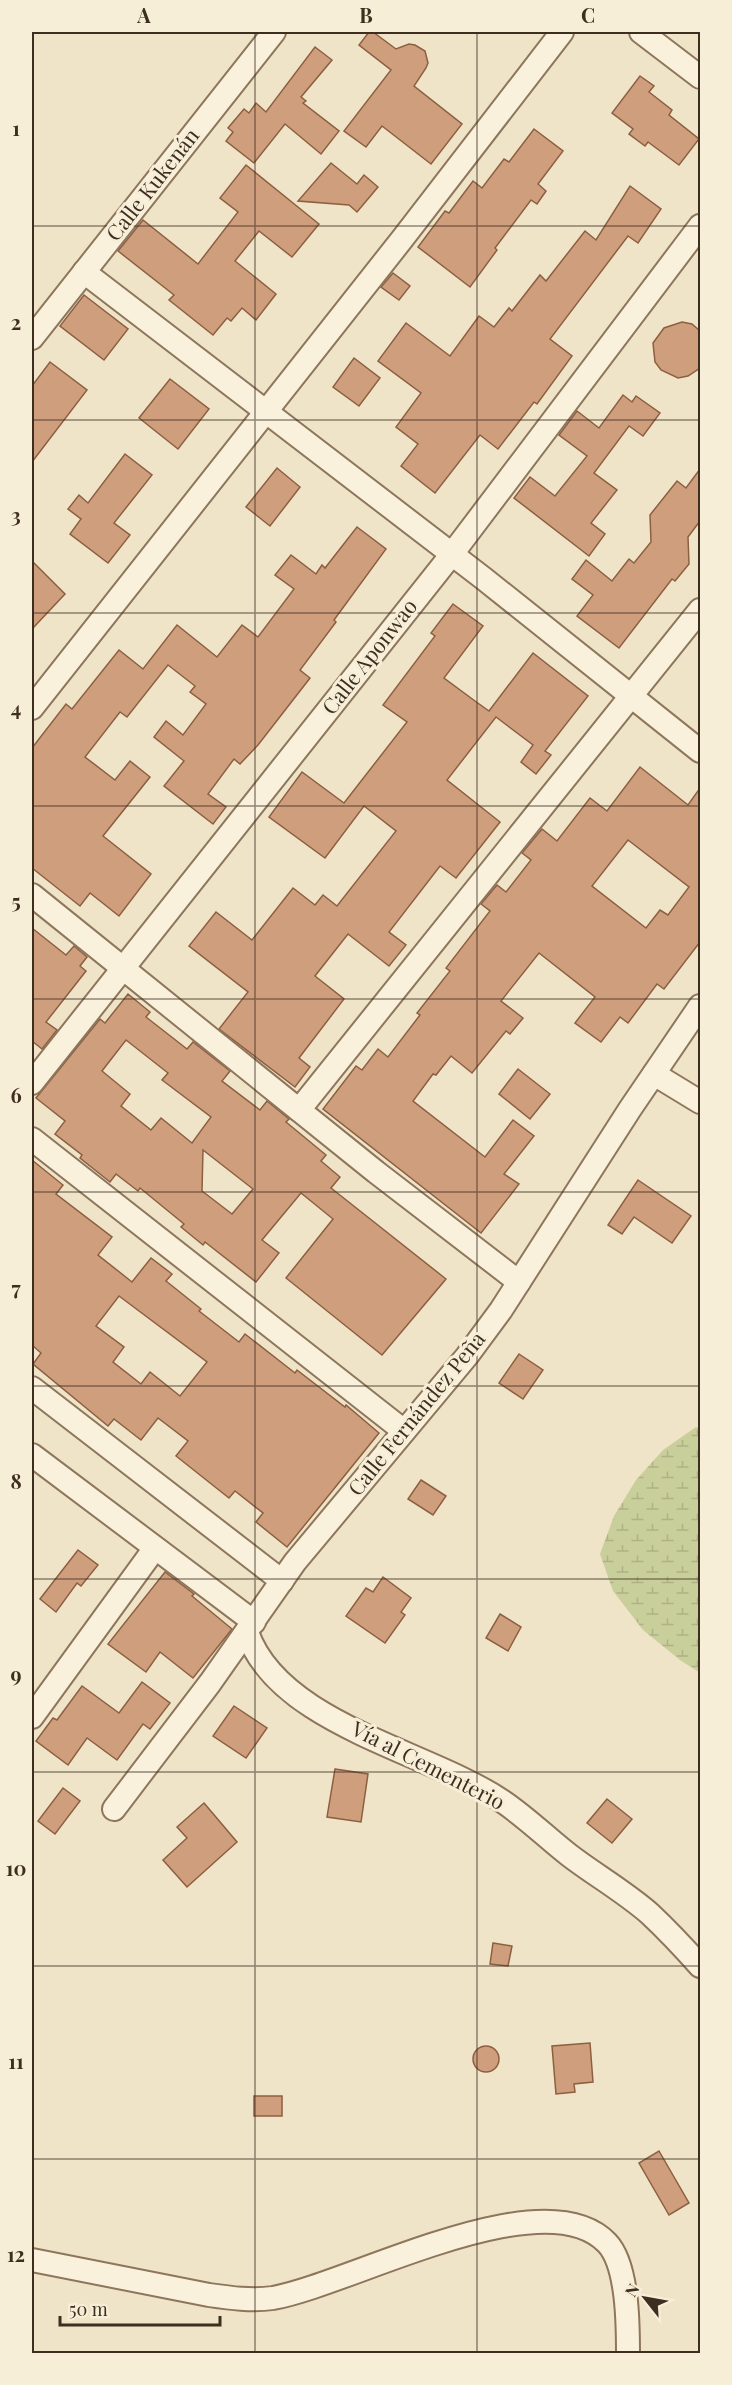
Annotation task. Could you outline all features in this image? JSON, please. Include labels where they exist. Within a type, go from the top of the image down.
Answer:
[{"type":"street","name":"Calle Kukenán","points":[[32,339],[274,32]]},
{"type":"street","points":[[32,708],[562,32]]},
{"type":"street","points":[[641,32],[700,77]]},
{"type":"street","name":"Calle Aponwao","points":[[32,1083],[452,554],[700,226]]},
{"type":"street","points":[[84,272],[452,554],[700,751]]},
{"type":"street","points":[[299,1110],[633,697],[700,610]]},
{"type":"street","points":[[32,895],[299,1110],[519,1282]]},
{"type":"street","name":"Calle Fernández Peña","points":[[114,1809],[250,1627],[295,1562],[467,1356],[519,1282],[700,1006]]},
{"type":"street","points":[[654,1074],[700,1102]]},
{"type":"street","points":[[32,1139],[404,1431]]},
{"type":"street","points":[[32,1388],[282,1581]]},
{"type":"street","points":[[32,1455],[155,1548],[250,1627]]},
{"type":"street","points":[[32,1717],[155,1548]]},
{"type":"street","name":"Vía al Cementerio","points":[[250,1627],[253,1649],[268,1669],[288,1689],[313,1707],[349,1727],[443,1769],[501,1800],[567,1853],[650,1914],[700,1966]]},
{"type":"street","points":[[32,2260],[210,2295],[239,2299],[271,2298],[307,2290],[452,2238],[503,2225],[556,2221],[578,2226],[597,2235],[609,2245],[618,2264],[625,2290],[628,2354]]},
{"type":"green space","points":[[696,1427],[700,1428],[700,1673],[643,1630],[613,1591],[600,1554],[614,1516],[636,1480],[663,1450]]},
{"type":"building","points":[[369,32],[373,32],[396,49],[409,44],[425,51],[428,63],[414,86],[462,124],[431,164],[382,126],[366,147],[344,131],[391,70],[359,45]]},
{"type":"building","points":[[315,47],[332,60],[301,97],[306,101],[303,103],[339,131],[321,154],[285,124],[254,163],[226,141],[233,132],[228,128],[244,109],[249,113],[256,103],[266,112]]},
{"type":"building","points":[[640,76],[654,86],[649,92],[672,110],[669,115],[699,139],[679,165],[648,142],[645,146],[629,134],[633,129],[612,113]]},
{"type":"building","points":[[534,129],[563,151],[538,184],[546,191],[537,204],[531,200],[495,248],[497,250],[470,287],[418,247],[445,211],[449,213],[473,181],[482,188],[504,159],[509,162]]},
{"type":"building","points":[[331,163],[357,184],[364,175],[378,187],[357,212],[349,205],[298,201]]},
{"type":"building","points":[[246,165],[319,224],[292,257],[259,231],[235,261],[276,294],[256,320],[242,308],[231,321],[227,318],[213,335],[169,300],[174,295],[118,251],[143,220],[198,264],[238,212],[220,198]]},
{"type":"building","points":[[630,186],[661,209],[638,243],[628,236],[550,339],[572,356],[537,404],[534,402],[498,449],[480,435],[435,493],[401,466],[418,444],[396,427],[421,393],[378,361],[406,323],[450,356],[479,316],[494,327],[509,308],[512,311],[540,275],[546,281],[585,231],[596,240]]},
{"type":"building","points":[[393,273],[410,286],[399,300],[381,287]]},
{"type":"building","points":[[84,295],[128,329],[104,360],[60,326]]},
{"type":"building","points":[[682,322],[692,324],[700,331],[700,368],[688,376],[678,378],[661,370],[655,362],[653,343],[664,328]]},
{"type":"building","points":[[354,358],[380,378],[359,406],[333,387]]},
{"type":"building","points":[[50,362],[87,390],[32,462],[32,386]]},
{"type":"building","points":[[170,379],[209,409],[178,449],[139,418]]},
{"type":"building","points":[[623,395],[632,402],[636,396],[660,413],[643,436],[629,426],[594,473],[617,490],[591,523],[605,534],[589,556],[514,498],[530,477],[555,496],[587,456],[559,435],[577,411],[599,428]]},
{"type":"building","points":[[125,454],[152,475],[114,523],[130,535],[108,563],[70,534],[81,519],[68,509],[79,495],[88,503]]},
{"type":"building","points":[[277,468],[300,487],[270,526],[246,507]]},
{"type":"building","points":[[700,469],[700,521],[688,537],[689,564],[675,581],[672,579],[619,648],[577,616],[593,595],[572,579],[586,560],[612,581],[629,559],[634,563],[651,542],[650,515],[677,481],[686,488]]},
{"type":"building","points":[[357,527],[386,549],[300,670],[310,678],[258,745],[240,764],[234,759],[208,794],[226,807],[213,824],[164,786],[184,761],[154,737],[166,721],[183,735],[206,704],[190,692],[195,686],[168,665],[127,717],[120,712],[85,757],[115,780],[130,761],[150,777],[103,836],[151,874],[119,916],[90,893],[80,906],[32,868],[32,748],[66,704],[72,709],[119,650],[143,669],[177,625],[217,657],[242,625],[258,637],[294,589],[275,575],[291,555],[316,574],[322,565],[325,568]]},
{"type":"building","points":[[32,561],[65,594],[32,629]]},
{"type":"building","points":[[453,604],[483,626],[444,678],[489,711],[533,653],[588,696],[545,751],[551,755],[536,774],[521,762],[533,745],[496,717],[447,780],[500,822],[456,878],[440,866],[389,932],[406,945],[389,966],[348,934],[315,976],[344,999],[299,1058],[310,1067],[295,1087],[219,1029],[248,992],[189,946],[216,912],[252,940],[293,888],[315,905],[323,895],[337,906],[396,831],[364,806],[325,858],[269,817],[302,772],[344,803],[407,722],[383,705],[435,636],[431,633]]},
{"type":"building","points":[[640,767],[688,805],[700,788],[700,942],[664,989],[657,984],[628,1023],[620,1017],[601,1042],[575,1023],[595,997],[539,953],[501,1001],[523,1018],[510,1034],[506,1031],[472,1073],[451,1056],[436,1075],[433,1074],[413,1101],[485,1157],[513,1120],[534,1136],[504,1174],[519,1184],[481,1233],[323,1109],[356,1066],[362,1070],[378,1049],[388,1057],[420,1015],[417,1013],[450,971],[446,968],[490,911],[481,904],[497,885],[506,892],[531,860],[522,853],[542,829],[557,841],[590,798],[607,811]],"holes":[[[628,840],[689,887],[668,915],[660,910],[646,928],[592,886]]]},
{"type":"building","points":[[32,928],[66,955],[74,946],[87,957],[80,966],[86,971],[46,1022],[57,1030],[42,1049],[32,1041]]},
{"type":"building","points":[[128,994],[150,1012],[146,1017],[187,1049],[193,1042],[230,1071],[222,1081],[260,1110],[267,1101],[289,1119],[286,1122],[326,1155],[321,1161],[340,1177],[331,1188],[446,1279],[382,1355],[286,1278],[333,1219],[301,1193],[262,1240],[279,1253],[256,1282],[205,1242],[203,1245],[181,1227],[184,1224],[140,1188],[138,1191],[116,1174],[110,1182],[80,1158],[82,1155],[55,1134],[65,1121],[36,1098],[100,1019],[105,1023]],"holes":[[[126,1040],[168,1073],[162,1080],[211,1117],[192,1143],[161,1118],[151,1130],[121,1106],[130,1094],[102,1071]],[[203,1150],[253,1189],[232,1214],[202,1191]]]},
{"type":"building","points":[[518,1069],[550,1094],[530,1119],[499,1094]]},
{"type":"building","points":[[32,1160],[63,1185],[56,1194],[112,1237],[98,1255],[132,1282],[151,1258],[172,1274],[166,1281],[201,1309],[199,1311],[239,1342],[245,1334],[295,1373],[297,1370],[345,1407],[346,1405],[379,1433],[287,1547],[256,1522],[263,1513],[235,1491],[229,1498],[176,1456],[188,1441],[158,1418],[141,1440],[114,1419],[108,1426],[33,1364],[41,1353],[32,1345]],"holes":[[[119,1296],[207,1362],[180,1396],[150,1372],[141,1384],[113,1362],[124,1347],[96,1326]]]},
{"type":"building","points":[[638,1180],[691,1216],[672,1243],[634,1217],[622,1234],[608,1225]]},
{"type":"building","points":[[519,1354],[543,1370],[523,1399],[499,1383]]},
{"type":"building","points":[[421,1480],[446,1496],[433,1515],[408,1499]]},
{"type":"building","points":[[78,1550],[98,1565],[81,1586],[77,1583],[56,1612],[40,1599]]},
{"type":"building","points":[[165,1572],[194,1594],[192,1596],[232,1629],[193,1678],[160,1652],[146,1672],[108,1644]]},
{"type":"building","points":[[383,1577],[411,1598],[401,1612],[405,1615],[385,1643],[346,1616],[366,1588],[373,1592]]},
{"type":"building","points":[[500,1614],[521,1627],[508,1651],[486,1638]]},
{"type":"building","points":[[142,1682],[170,1703],[150,1729],[143,1724],[117,1760],[87,1738],[68,1765],[36,1741],[53,1718],[57,1720],[82,1686],[119,1713]]},
{"type":"building","points":[[234,1706],[267,1728],[246,1758],[213,1736]]},
{"type":"building","points":[[335,1769],[368,1774],[361,1822],[327,1817]]},
{"type":"building","points":[[63,1788],[80,1801],[55,1834],[38,1821]]},
{"type":"building","points":[[607,1799],[632,1819],[612,1843],[587,1823]]},
{"type":"building","points":[[204,1803],[237,1842],[187,1887],[163,1860],[187,1838],[177,1827]]},
{"type":"building","points":[[493,1943],[512,1946],[508,1966],[490,1964]]},
{"type":"building","points":[[590,2043],[593,2082],[574,2084],[575,2092],[556,2094],[552,2046]]},
{"type":"building","points":[[486,2046],[495,2050],[499,2059],[495,2068],[486,2072],[477,2068],[473,2059],[477,2050]]},
{"type":"building","points":[[254,2096],[282,2096],[282,2116],[254,2116]]},
{"type":"building","points":[[659,2151],[689,2203],[669,2215],[639,2163]]}]
